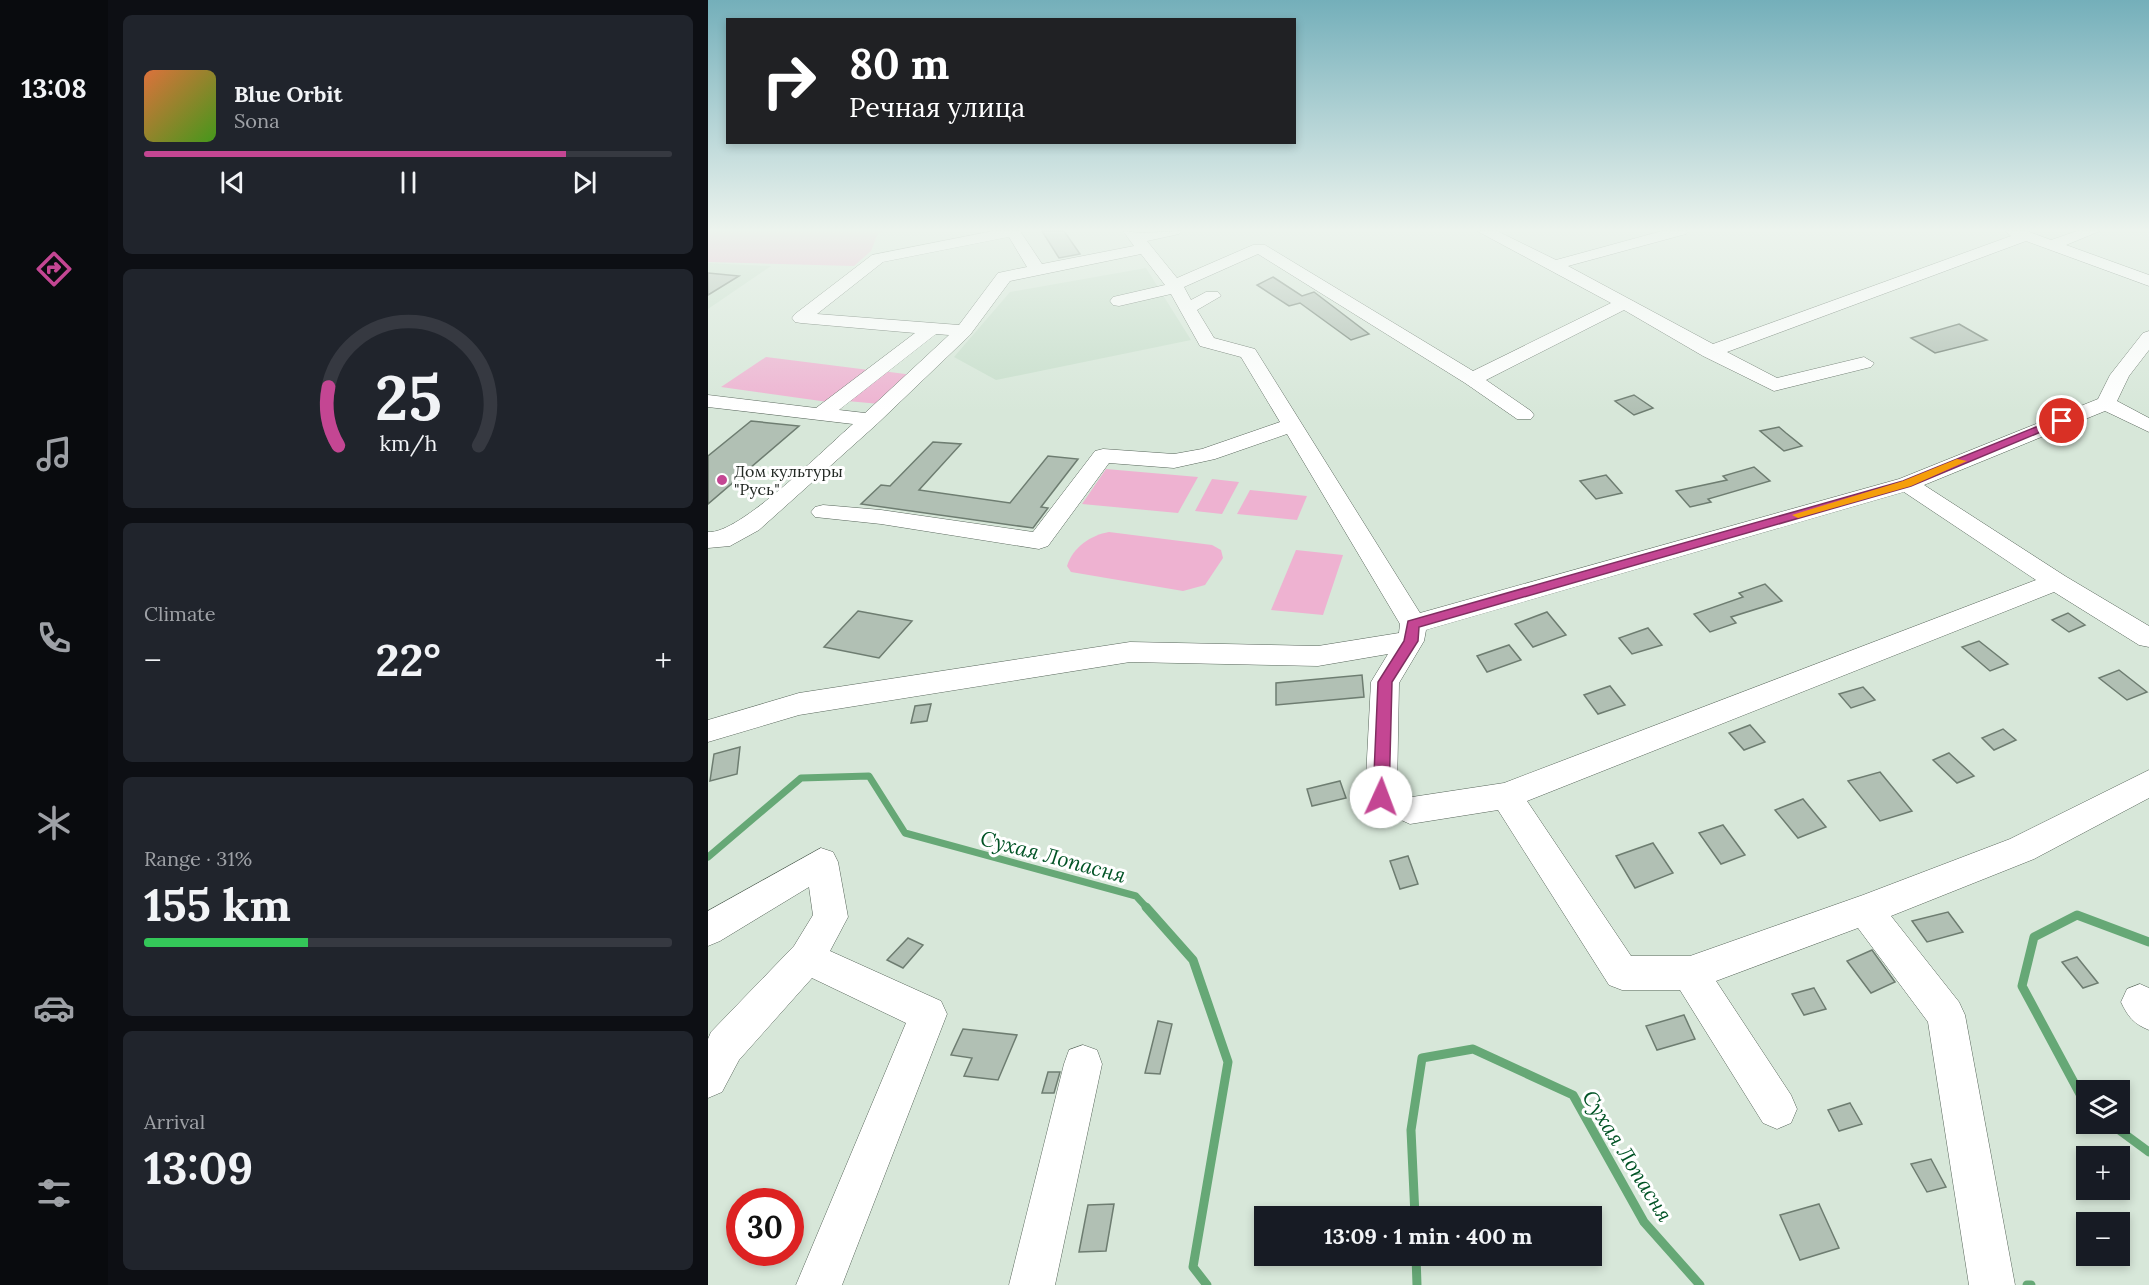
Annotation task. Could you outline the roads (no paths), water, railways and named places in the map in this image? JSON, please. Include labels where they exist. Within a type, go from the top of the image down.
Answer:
[{"type":"street","points":[[836,291],[801,318],[964,331]]},
{"type":"street","points":[[708,540],[721,541],[751,525],[866,423],[964,331],[995,291]]},
{"type":"street","points":[[1119,302],[1157,291]]},
{"type":"street","points":[[1177,291],[1207,342],[1248,353],[1412,633]]},
{"type":"street","points":[[1329,291],[1472,379],[1524,415]]},
{"type":"street","points":[[1602,291],[1774,386],[1863,363]]},
{"type":"street","points":[[1710,352],[1870,291]]},
{"type":"street","points":[[1186,309],[1212,296]]},
{"type":"street","points":[[1472,379],[1624,303]]},
{"type":"street","points":[[821,414],[931,329]]},
{"type":"street","points":[[708,730],[799,704],[1130,652],[1318,656],[1412,633],[1907,484],[2106,403],[2120,375],[2149,337]]},
{"type":"street","points":[[708,401],[821,414],[866,423]]},
{"type":"street","points":[[2106,403],[2149,426]]},
{"type":"street","points":[[708,423],[720,413],[866,423]]},
{"type":"street","points":[[823,512],[881,517],[1039,541],[1103,456],[1174,461],[1206,454],[1292,425]]},
{"type":"street","points":[[1907,484],[2056,582],[2149,638]]},
{"type":"street","points":[[1412,633],[1385,682],[1381,797],[1410,811],[1506,796],[2056,582]]},
{"type":"street","points":[[1506,796],[1622,973],[1690,973],[1865,910],[2022,849],[2149,783]]},
{"type":"street","points":[[708,930],[820,862],[831,917],[807,957],[725,1046],[708,1078]]},
{"type":"street","points":[[1865,910],[1946,1015],[1992,1285]]},
{"type":"street","points":[[807,957],[928,1014],[819,1285]]},
{"type":"street","points":[[1690,973],[1776,1109]]},
{"type":"street","points":[[1032,1285],[1083,1064]]},
{"type":"waterway","name":"Сухая Лопасня","points":[[708,857],[801,778],[869,776],[905,833],[1136,896],[1147,908]]},
{"type":"waterway","name":"Сухая Лопасня","points":[[1146,907],[1193,960],[1228,1062],[1193,1267],[1207,1285]]},
{"type":"waterway","name":"Сухая Лопасня","points":[[2076,1086],[2022,986],[2034,937],[2077,915],[2149,942]]},
{"type":"waterway","name":"Сухая Лопасня","points":[[1415,1206],[1411,1130],[1422,1058],[1473,1049],[1573,1095],[1644,1222],[1700,1285]]},
{"type":"waterway","name":"Сухая Лопасня","points":[[2125,1134],[2149,1152]]},
{"type":"waterway","name":"Сухая Лопасня","points":[[1416,1266],[1417,1285]]},
{"type":"place","name":"Дом культуры \"Русь\"","points":[[722,480]]}]
